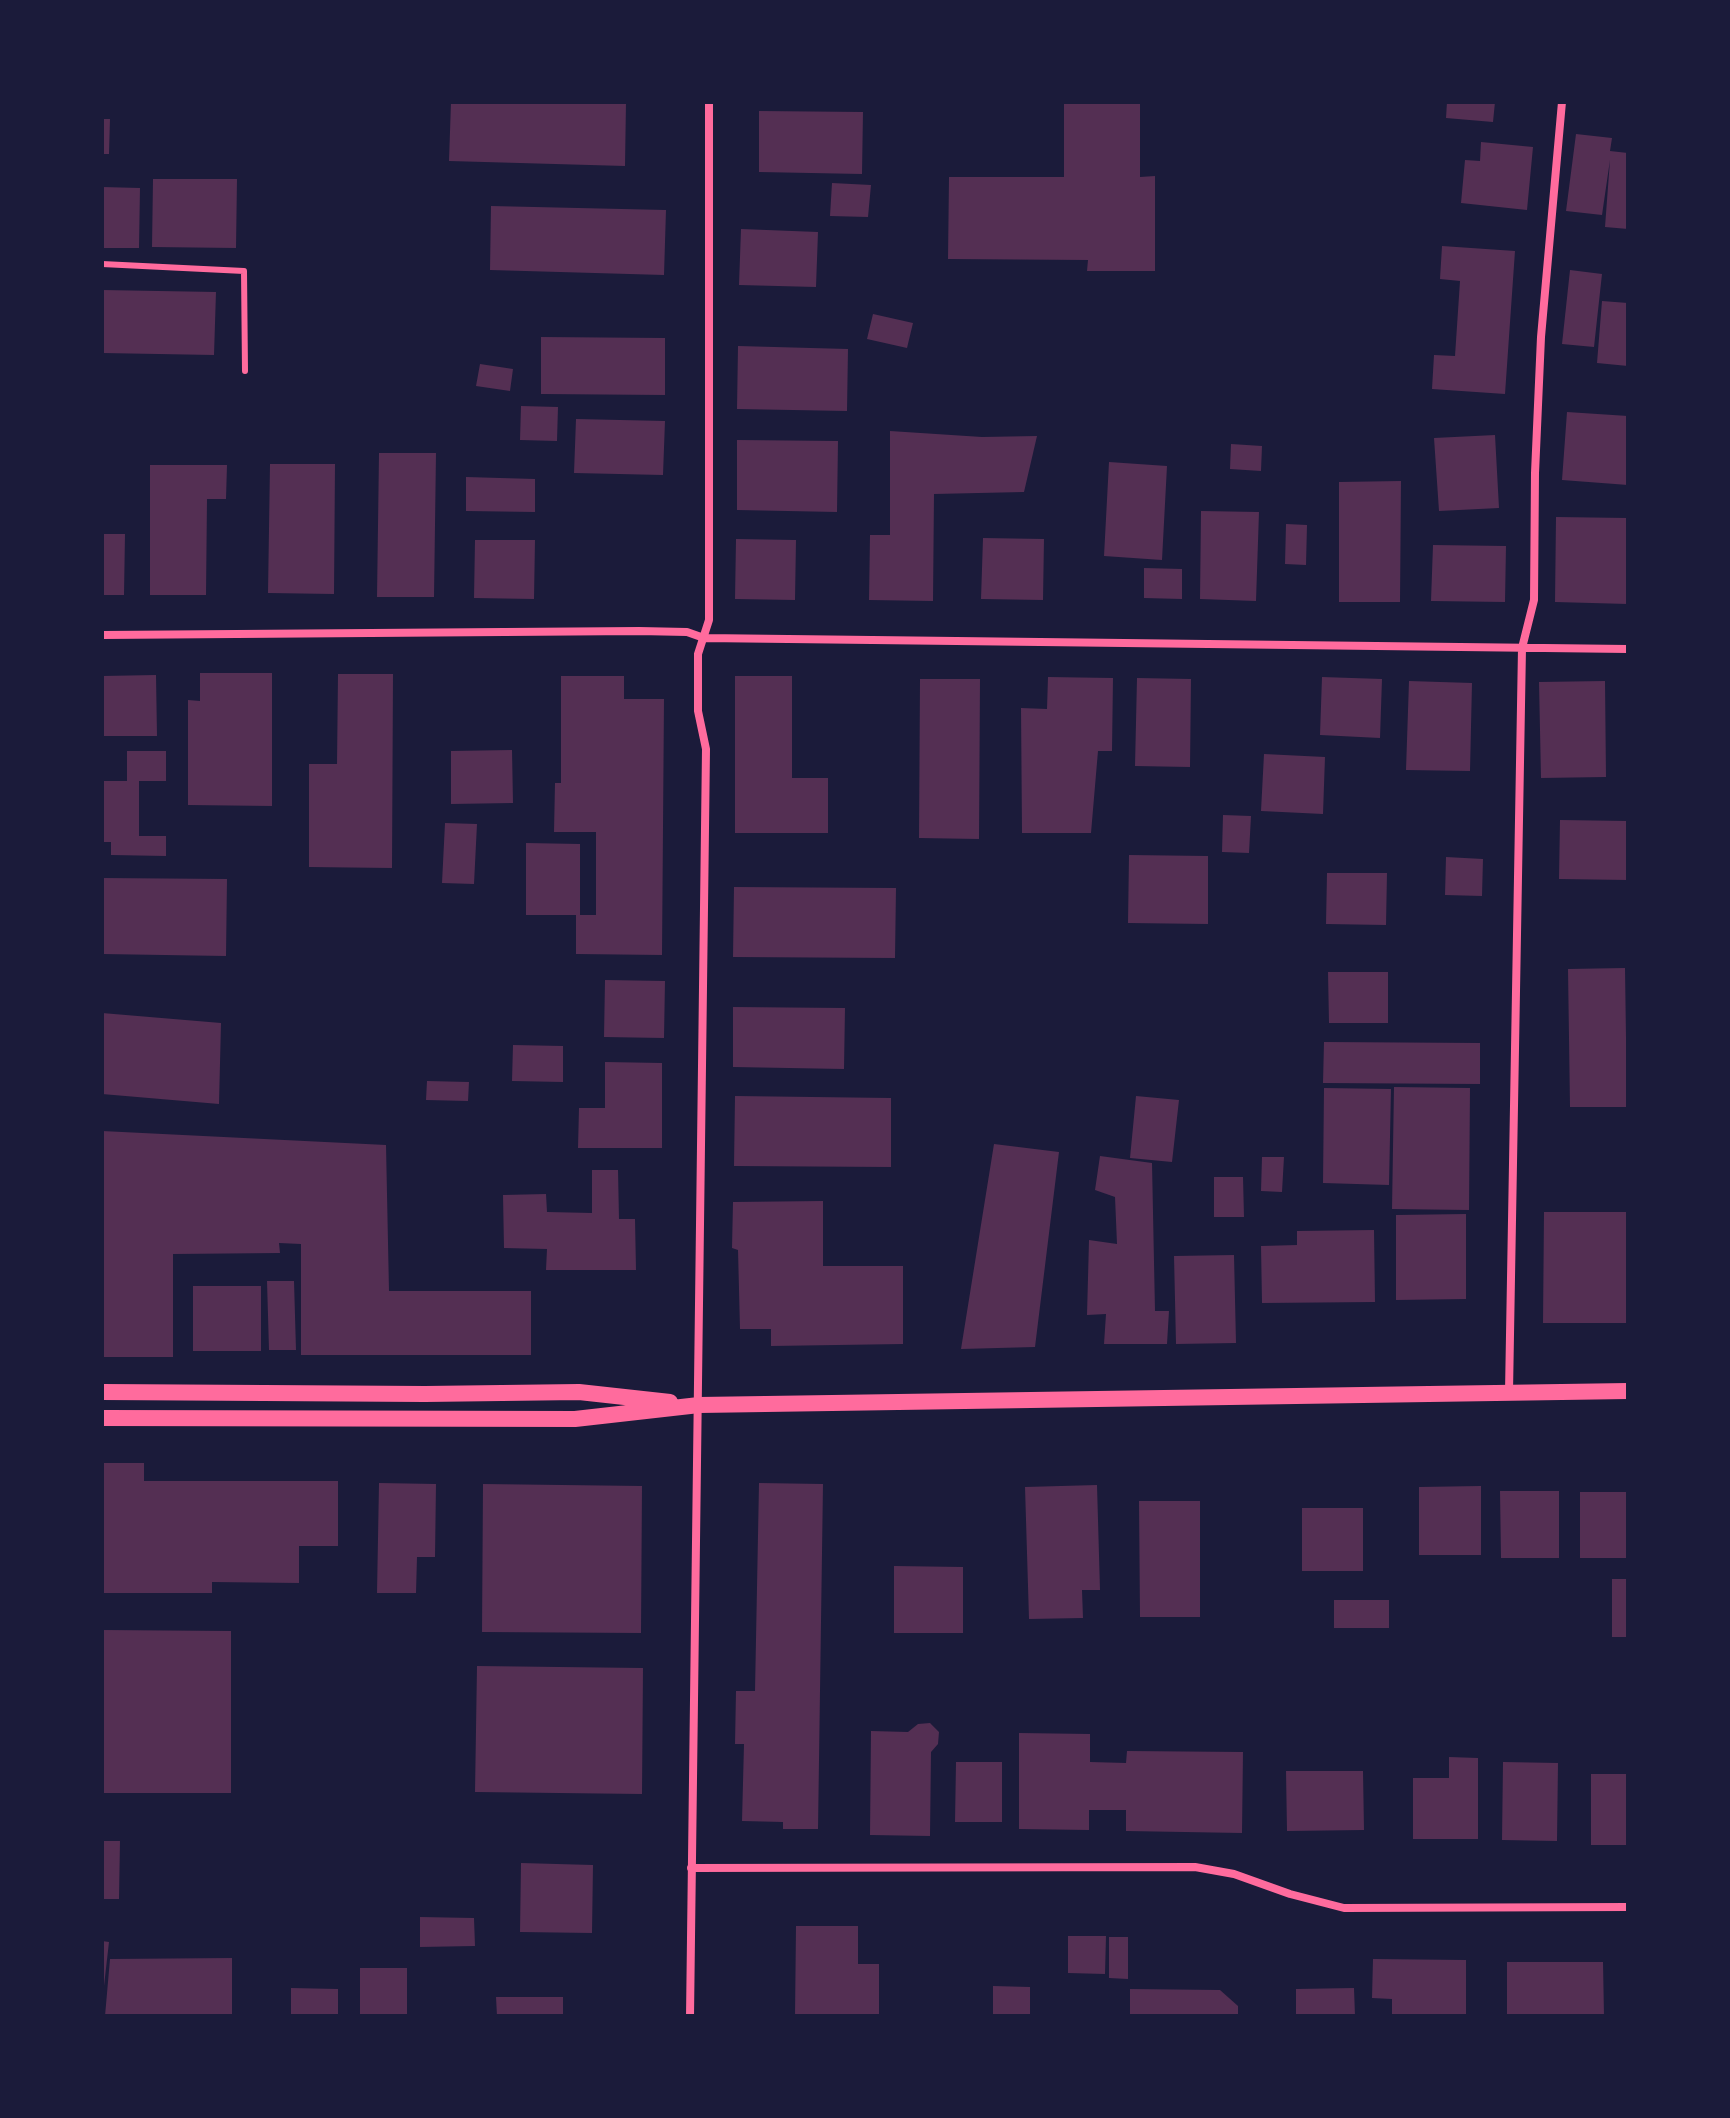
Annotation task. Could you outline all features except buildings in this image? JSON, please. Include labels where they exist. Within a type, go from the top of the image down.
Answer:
[{"type":"main road","points":[[102,1418],[575,1419],[699,1405],[1628,1391]]},
{"type":"main road","points":[[102,1392],[579,1392],[699,1405]]},
{"type":"street","points":[[690,2016],[706,749],[698,711],[698,654],[709,620],[709,102]]},
{"type":"street","points":[[1509,1393],[1522,648],[1534,600],[1541,337],[1562,102]]},
{"type":"street","points":[[102,635],[639,631],[687,632],[704,638],[1628,649]]},
{"type":"street","points":[[691,1868],[1195,1867],[1234,1874],[1290,1894],[1344,1908],[1628,1907]]},
{"type":"lane","points":[[102,264],[244,271],[245,371]]}]
